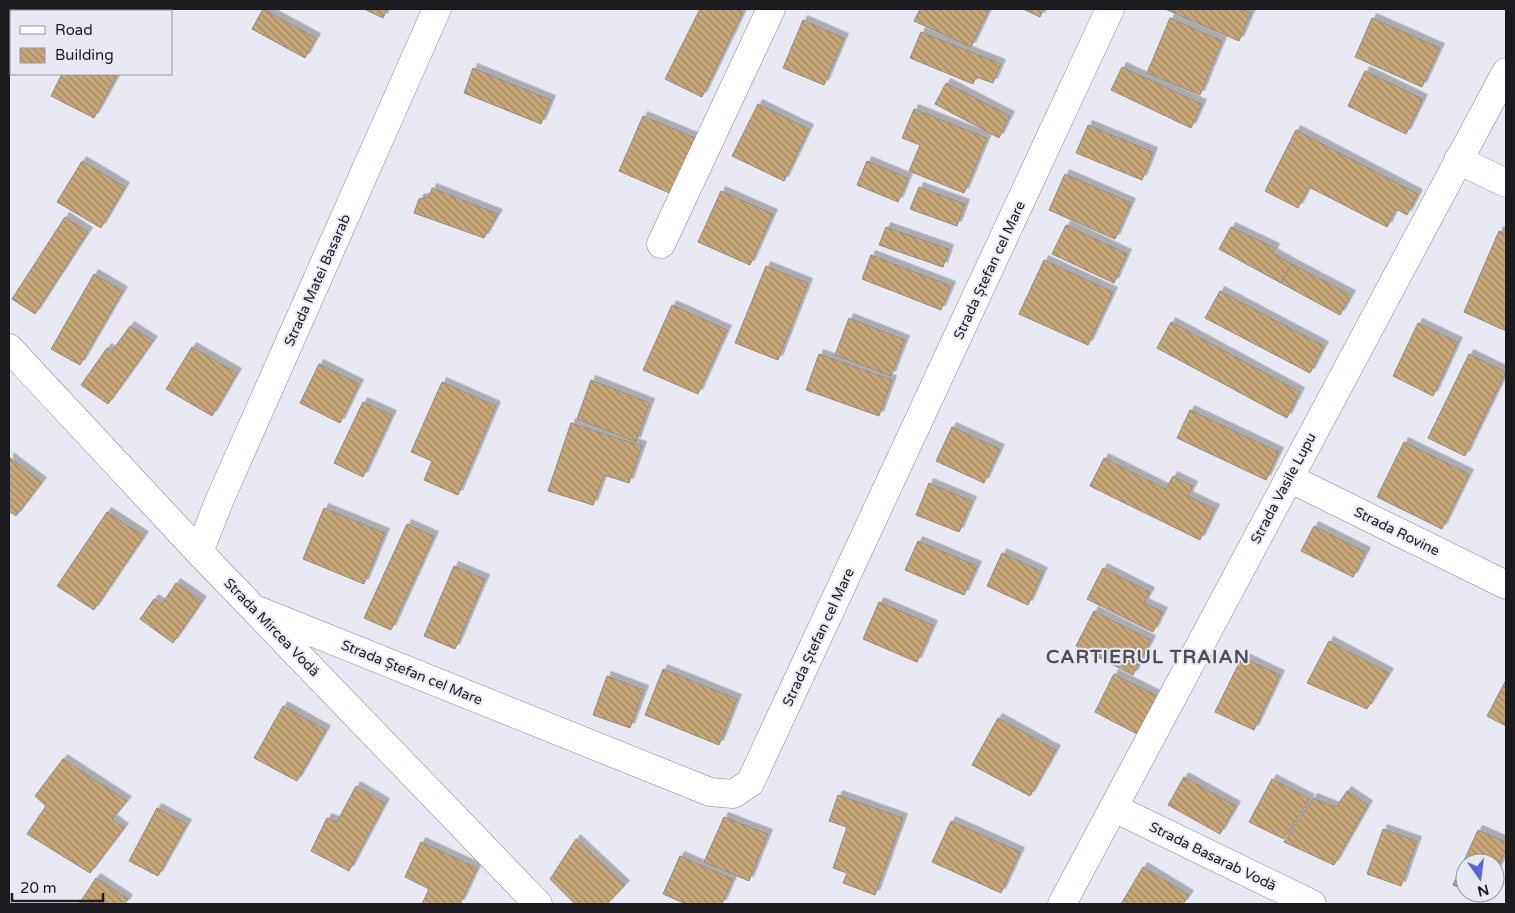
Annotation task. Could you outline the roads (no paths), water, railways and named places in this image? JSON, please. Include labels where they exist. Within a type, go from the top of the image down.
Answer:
[{"type":"street","name":"Strada Matei Basarab","points":[[199,552],[220,498],[437,9]]},
{"type":"street","points":[[661,244],[771,9]]},
{"type":"street","name":"Strada Ștefan cel Mare","points":[[257,610],[710,792],[733,794],[750,783],[1110,9]]},
{"type":"street","name":"Strada Vasile Lupu","points":[[1062,904],[1506,72]]},
{"type":"street","points":[[1458,160],[1506,183]]},
{"type":"street","name":"Strada Mircea Vodă","points":[[9,348],[199,552],[257,610],[538,904]]},
{"type":"street","name":"Strada Rovine","points":[[1289,478],[1506,585]]},
{"type":"street","name":"Strada Basarab Vodă","points":[[1114,808],[1312,904]]},
{"type":"district","name":"CARTIERUL TRAIAN","points":[[1148,656]]}]
